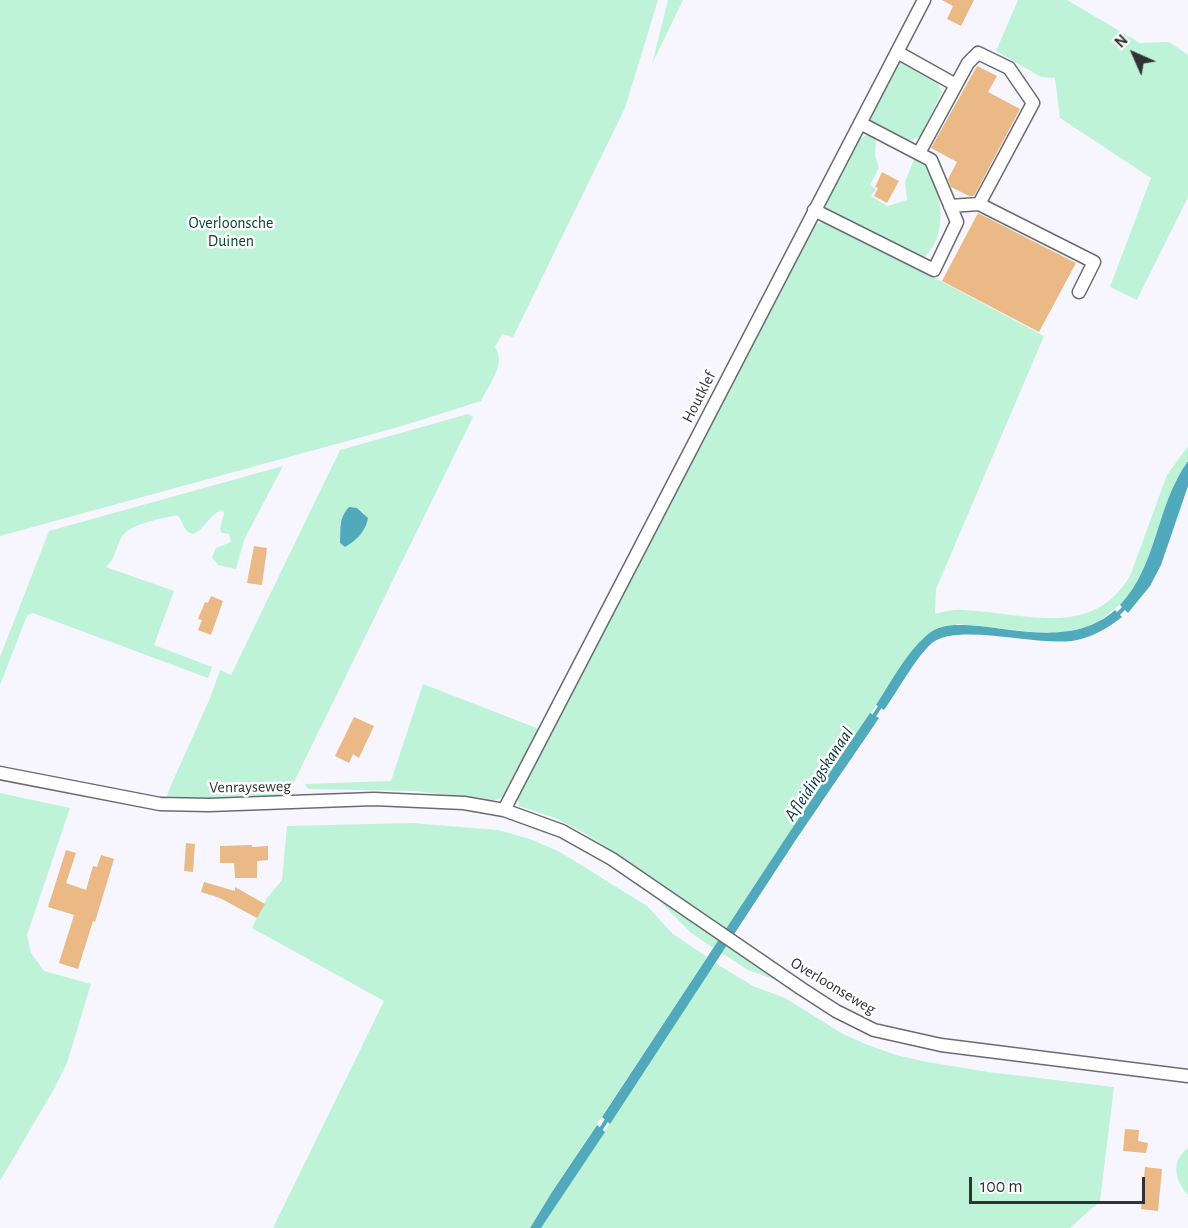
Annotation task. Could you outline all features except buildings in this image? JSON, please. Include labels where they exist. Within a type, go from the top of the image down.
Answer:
[{"type":"street","name":"Houtklef","points":[[504,810],[924,0]]},
{"type":"street","points":[[897,52],[956,84]]},
{"type":"street","points":[[919,153],[968,63],[978,53],[1009,68],[1034,103],[979,204]]},
{"type":"street","points":[[814,210],[934,270],[957,222],[931,160],[860,123]]},
{"type":"street","points":[[950,206],[979,204],[1094,262],[1079,292]]},
{"type":"street","name":"Venrayseweg","points":[[0,772],[160,804],[220,805],[374,800],[464,803],[504,810]]},
{"type":"street","name":"Overloonseweg","points":[[504,810],[562,831],[602,853],[836,1011],[874,1030],[940,1045],[1188,1076]]},
{"type":"green space","name":"Overloonsche Duinen","points":[[0,0],[658,0],[625,108],[513,337],[502,334],[495,347],[498,353],[498,367],[481,401],[402,426],[0,536]]},
{"type":"green space","points":[[668,0],[683,0],[652,64]]},
{"type":"green space","points":[[1018,0],[1067,0],[1140,43],[1169,42],[1188,55],[1188,197],[1137,300],[1110,287],[1151,178],[1060,118],[1055,78],[1041,77],[996,51]]},
{"type":"green space","points":[[901,59],[937,82],[942,92],[920,137],[904,142],[869,121]]},
{"type":"green space","points":[[869,134],[876,141],[875,155],[879,168],[870,185],[876,189],[871,196],[887,206],[907,200],[905,182],[916,155],[931,168],[939,198],[940,220],[936,241],[923,258],[826,209],[825,203],[852,149],[860,138]]},
{"type":"green space","points":[[828,221],[1044,336],[936,589],[935,614],[959,610],[1054,618],[1076,616],[1096,609],[1114,596],[1130,576],[1167,475],[1188,446],[1188,461],[1176,480],[1144,571],[1135,589],[1098,622],[1082,629],[1062,633],[957,624],[910,655],[726,928],[586,834],[555,818],[519,806],[517,792],[644,543],[815,224]]},
{"type":"green space","points":[[468,414],[473,417],[286,798],[168,800],[167,795],[220,670],[231,675],[340,450]],"holes":[[[357,508],[365,514],[340,543],[340,523]]]},
{"type":"green space","points":[[283,466],[244,540],[236,569],[218,565],[212,557],[216,548],[231,542],[229,534],[222,533],[220,529],[224,513],[222,510],[193,534],[187,531],[177,515],[138,525],[121,538],[106,567],[174,591],[154,645],[212,667],[208,678],[33,613],[26,618],[0,685],[0,657],[49,531]]},
{"type":"green space","points":[[423,684],[539,729],[506,793],[501,798],[491,801],[416,791],[308,789],[305,784],[391,781]]},
{"type":"green space","points":[[0,793],[70,808],[27,935],[31,953],[44,971],[91,984],[67,1063],[0,1181]]},
{"type":"green space","points":[[412,823],[498,830],[530,839],[560,852],[647,906],[673,934],[707,957],[530,1228],[273,1228],[384,1001],[252,928],[267,898],[282,880],[287,826]]},
{"type":"green space","points":[[654,895],[719,940],[713,948],[690,932]]},
{"type":"green space","points":[[727,946],[776,980],[748,970],[722,953]]},
{"type":"green space","points":[[715,963],[753,986],[785,998],[843,1034],[896,1055],[988,1072],[1114,1087],[1100,1201],[1070,1228],[541,1228]]},
{"type":"green space","points":[[1188,1148],[1188,1195],[1180,1184],[1176,1171],[1182,1153]]},
{"type":"water","points":[[1188,461],[1188,486],[1161,565],[1150,586],[1128,613],[1120,605],[1133,589],[1142,572],[1169,496]]},
{"type":"water","points":[[349,507],[357,508],[368,518],[360,535],[345,547],[340,543],[341,524]]},
{"type":"water","points":[[1115,610],[1122,617],[1101,631],[1077,640],[1062,642],[980,635],[944,637],[926,649],[884,710],[876,705],[912,650],[927,635],[939,628],[965,625],[1050,633],[1084,628],[1100,621]]},
{"type":"water","points":[[870,713],[879,718],[797,838],[610,1124],[602,1117]]},
{"type":"water","points":[[597,1125],[605,1132],[541,1228],[530,1228],[552,1192]]},
{"type":"waterway","name":"Afleidingskanaal","points":[[1115,617],[1127,605]]},
{"type":"waterway","name":"Afleidingskanaal","points":[[872,719],[881,705]]},
{"type":"waterway","name":"Afleidingskanaal","points":[[599,1132],[608,1118]]}]
